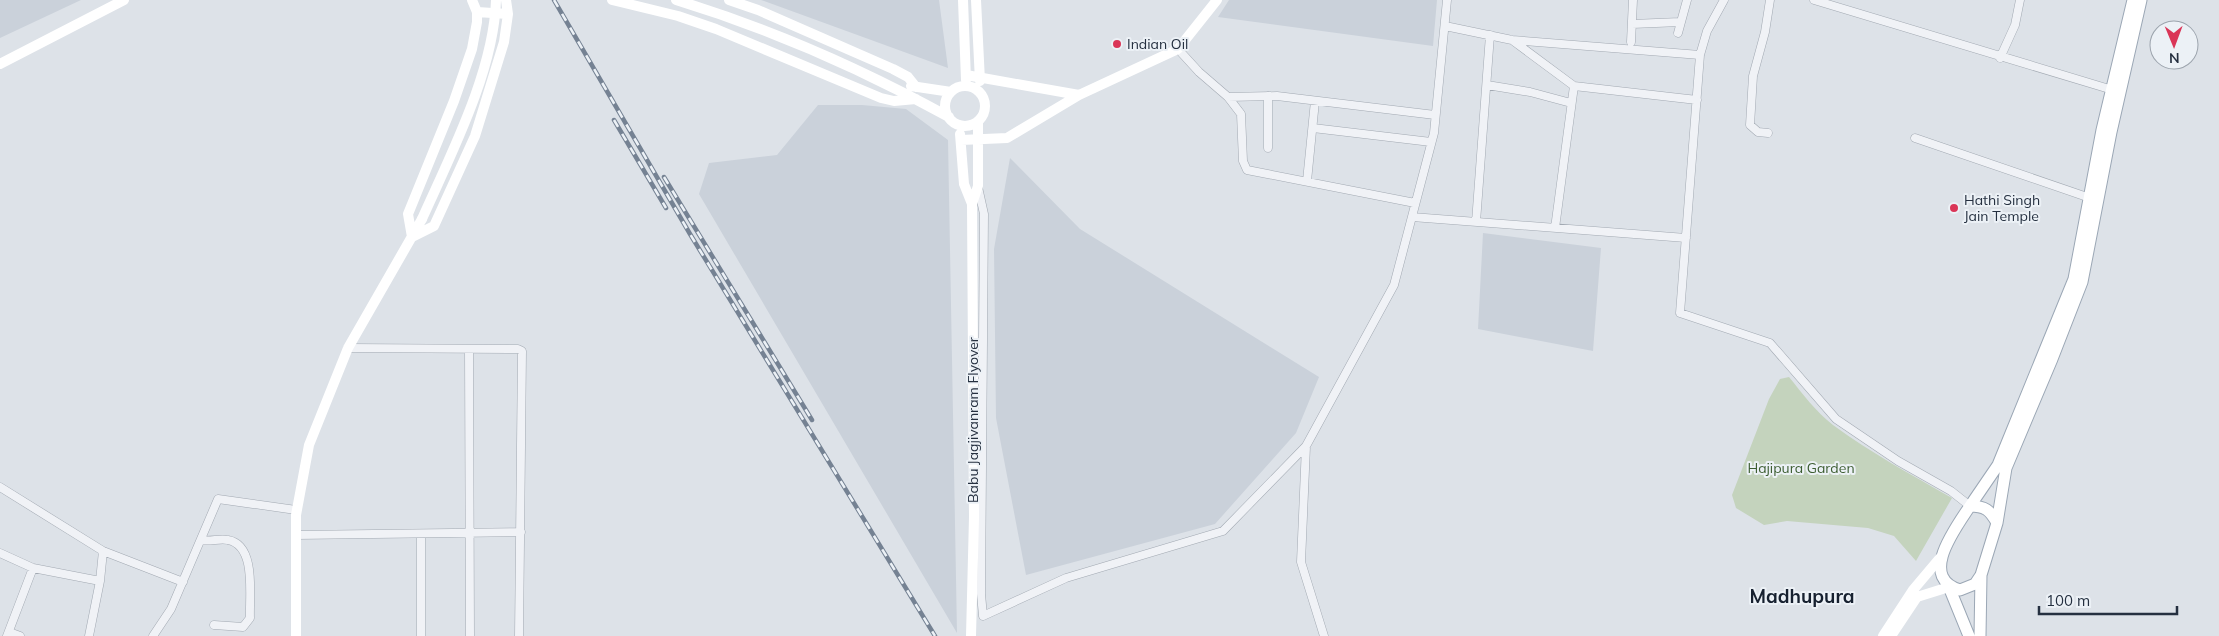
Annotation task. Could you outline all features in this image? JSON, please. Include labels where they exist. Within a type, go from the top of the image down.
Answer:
[{"type":"main road","points":[[1980,636],[1981,575],[1997,523],[2006,468],[2082,282],[2133,0]]},
{"type":"main road","points":[[1970,636],[1949,587],[1942,579],[1940,558],[1970,506],[1998,464],[2044,356],[2074,279],[2090,198],[2116,91],[2141,0]]},
{"type":"main road","points":[[1970,506],[1981,506],[1990,510],[1997,523]]},
{"type":"main road","points":[[1949,587],[1960,590],[1975,584],[1981,575]]},
{"type":"street","points":[[0,64],[124,0]]},
{"type":"street","points":[[412,237],[408,214],[454,101],[472,49],[477,12],[472,0]]},
{"type":"street","points":[[296,636],[296,510],[309,445],[348,348],[422,219],[463,125],[492,41],[496,0]]},
{"type":"street","points":[[412,237],[434,226],[475,136],[494,81],[504,42],[508,14],[506,0]]},
{"type":"street","points":[[612,0],[678,16],[716,29],[881,98],[894,101],[916,99]]},
{"type":"street","points":[[676,0],[736,18],[888,83],[949,117],[959,125],[966,126],[978,121],[983,116],[985,103],[980,92],[976,0]]},
{"type":"street","points":[[729,0],[758,10],[894,69],[908,77],[916,87]]},
{"type":"street","points":[[963,0],[966,86]]},
{"type":"street","points":[[961,140],[1007,138],[1079,96],[1178,49],[1217,0]]},
{"type":"street","points":[[978,121],[978,186],[984,214],[981,594],[983,616],[1066,578],[1222,531],[1306,446],[1394,284],[1431,142],[1448,0]]},
{"type":"street","points":[[1631,42],[1633,0]]},
{"type":"street","points":[[1678,34],[1688,0]]},
{"type":"street","points":[[1724,0],[1707,31],[1700,55],[1680,313],[1770,343],[1836,419],[1898,461],[1952,491],[1970,506]]},
{"type":"street","points":[[1768,133],[1758,132],[1750,125],[1753,76],[1765,32],[1770,0]]},
{"type":"street","points":[[1814,0],[2000,58],[2116,91]]},
{"type":"street","points":[[2000,58],[2015,24],[2020,0]]},
{"type":"street","points":[[477,12],[508,14]]},
{"type":"street","points":[[1632,24],[1680,22]]},
{"type":"street","points":[[1445,26],[1512,40],[1700,55]]},
{"type":"street","points":[[1476,222],[1490,35]]},
{"type":"street","points":[[1512,40],[1574,86],[1697,100]]},
{"type":"street","points":[[1178,49],[1199,72],[1228,97],[1241,114],[1243,161],[1247,170],[1415,203]]},
{"type":"street","points":[[966,75],[1079,96]]},
{"type":"street","points":[[888,83],[951,92]]},
{"type":"street","points":[[1486,85],[1530,92],[1572,103]]},
{"type":"street","points":[[949,117],[945,104],[951,92],[956,88],[966,86],[980,92]]},
{"type":"street","points":[[1556,228],[1574,86]]},
{"type":"street","points":[[1228,97],[1268,96],[1435,115]]},
{"type":"street","points":[[1268,96],[1268,148]]},
{"type":"street","points":[[1307,181],[1315,101]]},
{"type":"street","points":[[959,125],[964,184],[972,204]]},
{"type":"street","points":[[1313,128],[1431,142]]},
{"type":"street","points":[[1915,138],[2090,198]]},
{"type":"street","points":[[972,204],[978,186]]},
{"type":"street","name":"Babu Jagjivanram Flyover","points":[[971,636],[974,517],[972,204]]},
{"type":"street","points":[[1412,217],[1686,238]]},
{"type":"street","points":[[348,348],[469,348],[518,350],[523,355],[519,636]]},
{"type":"street","points":[[469,348],[470,636]]},
{"type":"street","points":[[1306,446],[1301,562],[1324,636]]},
{"type":"street","points":[[0,487],[103,551],[183,582]]},
{"type":"street","points":[[153,636],[171,609],[218,499],[296,510]]},
{"type":"street","points":[[296,535],[521,532]]},
{"type":"street","points":[[421,534],[421,636]]},
{"type":"street","points":[[201,540],[228,540],[238,543],[249,561],[250,618],[248,623],[243,627],[214,625]]},
{"type":"street","points":[[89,636],[100,581],[103,551]]},
{"type":"street","points":[[0,553],[33,568],[100,581]]},
{"type":"street","points":[[1883,636],[1913,590],[1940,558]]},
{"type":"street","points":[[20,636],[8,634],[33,568]]},
{"type":"street","points":[[1891,636],[1917,597],[1949,587]]},
{"type":"shaded area","points":[[0,0],[81,0],[0,38]]},
{"type":"shaded area","points":[[761,0],[939,0],[948,68]]},
{"type":"shaded area","points":[[1229,0],[1437,0],[1433,46],[1218,17]]},
{"type":"shaded area","points":[[818,105],[862,105],[906,109],[948,140],[957,633],[699,194],[709,163],[777,155]]},
{"type":"shaded area","points":[[1010,158],[1080,229],[1319,377],[1296,433],[1215,524],[1026,575],[996,418],[994,249]]},
{"type":"shaded area","points":[[1483,233],[1601,248],[1593,351],[1478,329]]},
{"type":"green space","name":"Hajipura Garden","points":[[1789,377],[1815,408],[1833,425],[1877,454],[1952,498],[1916,561],[1894,536],[1868,528],[1787,521],[1764,525],[1736,508],[1732,495],[1769,399],[1780,379]]},
{"type":"railway","points":[[554,0],[690,234],[935,636]]},
{"type":"railway","points":[[614,120],[666,208]]},
{"type":"railway","points":[[664,177],[812,420]]},
{"type":"place","name":"Indian Oil","points":[[1117,44]]},
{"type":"place","name":"Hathi Singh Jain Temple","points":[[1954,208]]},
{"type":"district","name":"Madhupura","points":[[1802,596]]}]
